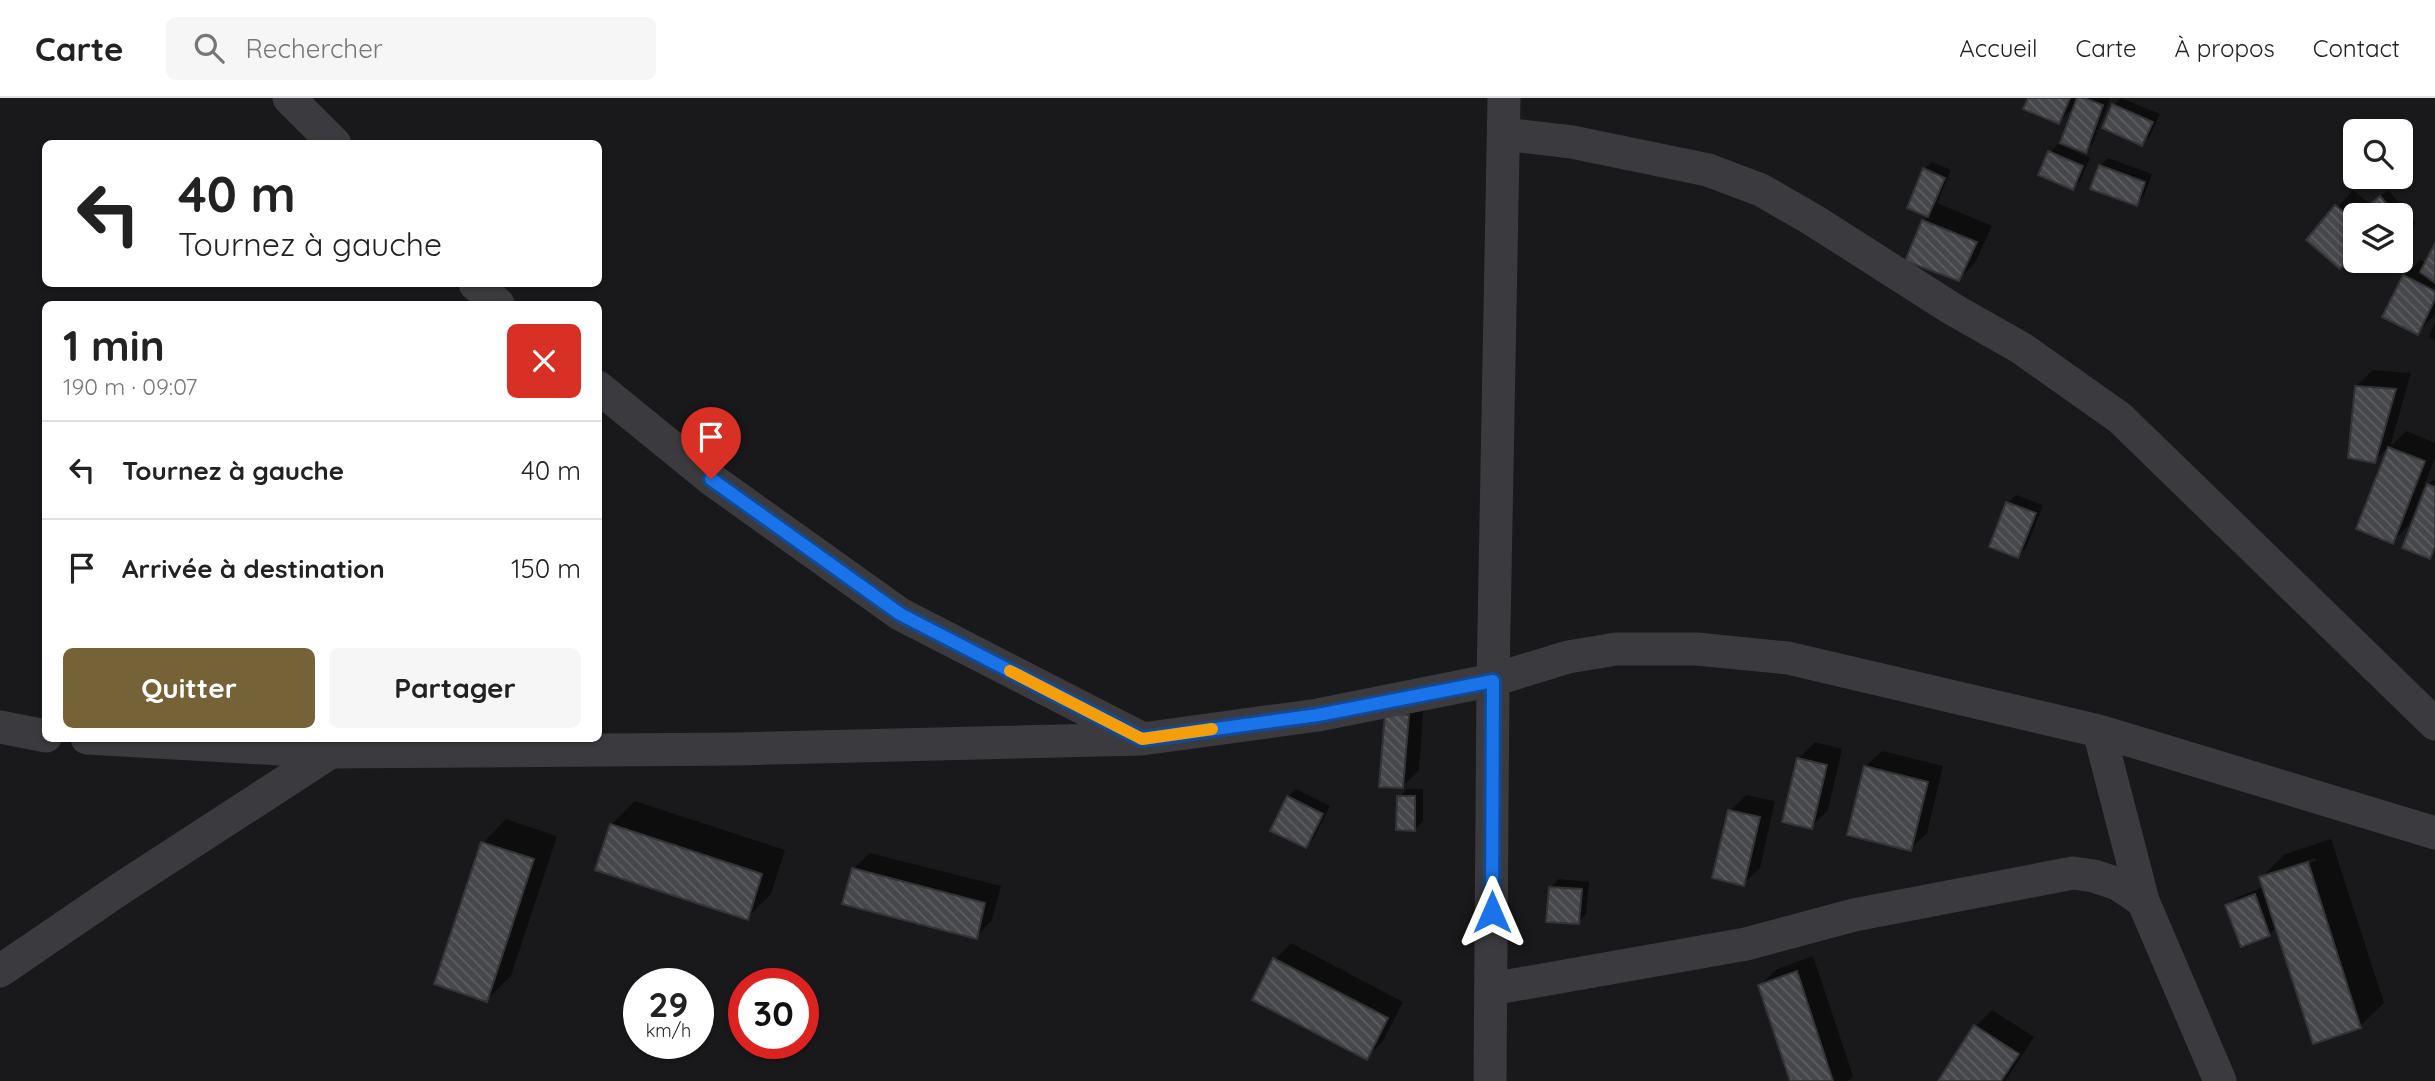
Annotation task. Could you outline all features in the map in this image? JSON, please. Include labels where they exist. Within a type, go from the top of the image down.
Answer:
[{"type":"street","points":[[289,98],[331,140]]},
{"type":"street","points":[[1490,1081],[1493,681],[1504,98]]},
{"type":"street","points":[[1504,134],[1572,142],[1682,164],[1708,170],[1760,190],[1813,220],[1954,310],[2021,348],[2120,418],[2435,724]]},
{"type":"street","points":[[478,287],[495,301]]},
{"type":"street","points":[[602,390],[711,479],[900,614],[1142,739]]},
{"type":"street","points":[[157,742],[331,752],[736,749],[1142,739],[1318,715],[1493,681],[1568,657],[1616,649],[1697,649],[1788,658],[2099,731],[2435,833]]},
{"type":"street","points":[[0,727],[42,735]]},
{"type":"street","points":[[2099,731],[2143,901],[2220,1081]]},
{"type":"street","points":[[0,971],[120,889],[331,752]]},
{"type":"street","points":[[1491,989],[1746,944],[1854,915],[2073,873],[2118,884],[2143,901]]},
{"type":"building","points":[[2028,98],[2070,98],[2059,124],[2023,109]]},
{"type":"building","points":[[2077,98],[2103,105],[2086,153],[2060,143]]},
{"type":"building","points":[[2112,104],[2153,122],[2142,146],[2102,128]]},
{"type":"building","points":[[2048,151],[2083,166],[2073,190],[2038,175]]},
{"type":"building","points":[[2099,165],[2145,182],[2137,206],[2090,189]]},
{"type":"building","points":[[1923,168],[1945,178],[1928,217],[1907,208]]},
{"type":"building","points":[[2380,196],[2386,203],[2372,203]]},
{"type":"building","points":[[2335,205],[2343,211],[2343,266],[2340,269],[2306,240]]},
{"type":"building","points":[[1922,220],[1977,242],[1959,281],[1905,261]]},
{"type":"building","points":[[2435,243],[2435,283],[2420,272]]},
{"type":"building","points":[[2403,275],[2435,291],[2435,299],[2418,335],[2382,317]]},
{"type":"building","points":[[2355,386],[2396,389],[2375,463],[2348,458]]},
{"type":"building","points":[[2388,447],[2425,461],[2393,544],[2356,529]]},
{"type":"building","points":[[2427,484],[2435,487],[2435,547],[2430,559],[2402,548]]},
{"type":"building","points":[[2006,502],[2036,513],[2018,558],[1989,547]]},
{"type":"building","points":[[1385,713],[1409,715],[1403,788],[1379,787]]},
{"type":"building","points":[[1797,758],[1827,765],[1812,829],[1782,822]]},
{"type":"building","points":[[1864,766],[1928,782],[1911,851],[1847,835]]},
{"type":"building","points":[[1287,796],[1323,814],[1306,848],[1270,831]]},
{"type":"building","points":[[1397,796],[1415,796],[1415,831],[1396,830]]},
{"type":"building","points":[[1728,810],[1760,817],[1744,886],[1712,878]]},
{"type":"building","points":[[610,824],[762,874],[748,920],[595,870]]},
{"type":"building","points":[[481,842],[534,859],[487,1002],[434,984]]},
{"type":"building","points":[[2308,862],[2361,1028],[2313,1044],[2259,877]]},
{"type":"building","points":[[852,868],[985,903],[977,939],[842,904]]},
{"type":"building","points":[[1549,887],[1582,889],[1579,924],[1546,922]]},
{"type":"building","points":[[2255,894],[2270,936],[2241,947],[2225,905]]},
{"type":"building","points":[[1273,958],[1388,1018],[1367,1060],[1252,1000]]},
{"type":"building","points":[[1797,971],[1833,1081],[1790,1081],[1758,985]]},
{"type":"building","points":[[1974,1025],[2019,1054],[2001,1081],[1938,1081]]},
{"type":"slow traffic","points":[[1010,671],[1142,739],[1212,729]]},
{"type":"route","points":[[711,479],[900,614],[1142,739],[1318,715],[1493,681],[1492,912]]}]
